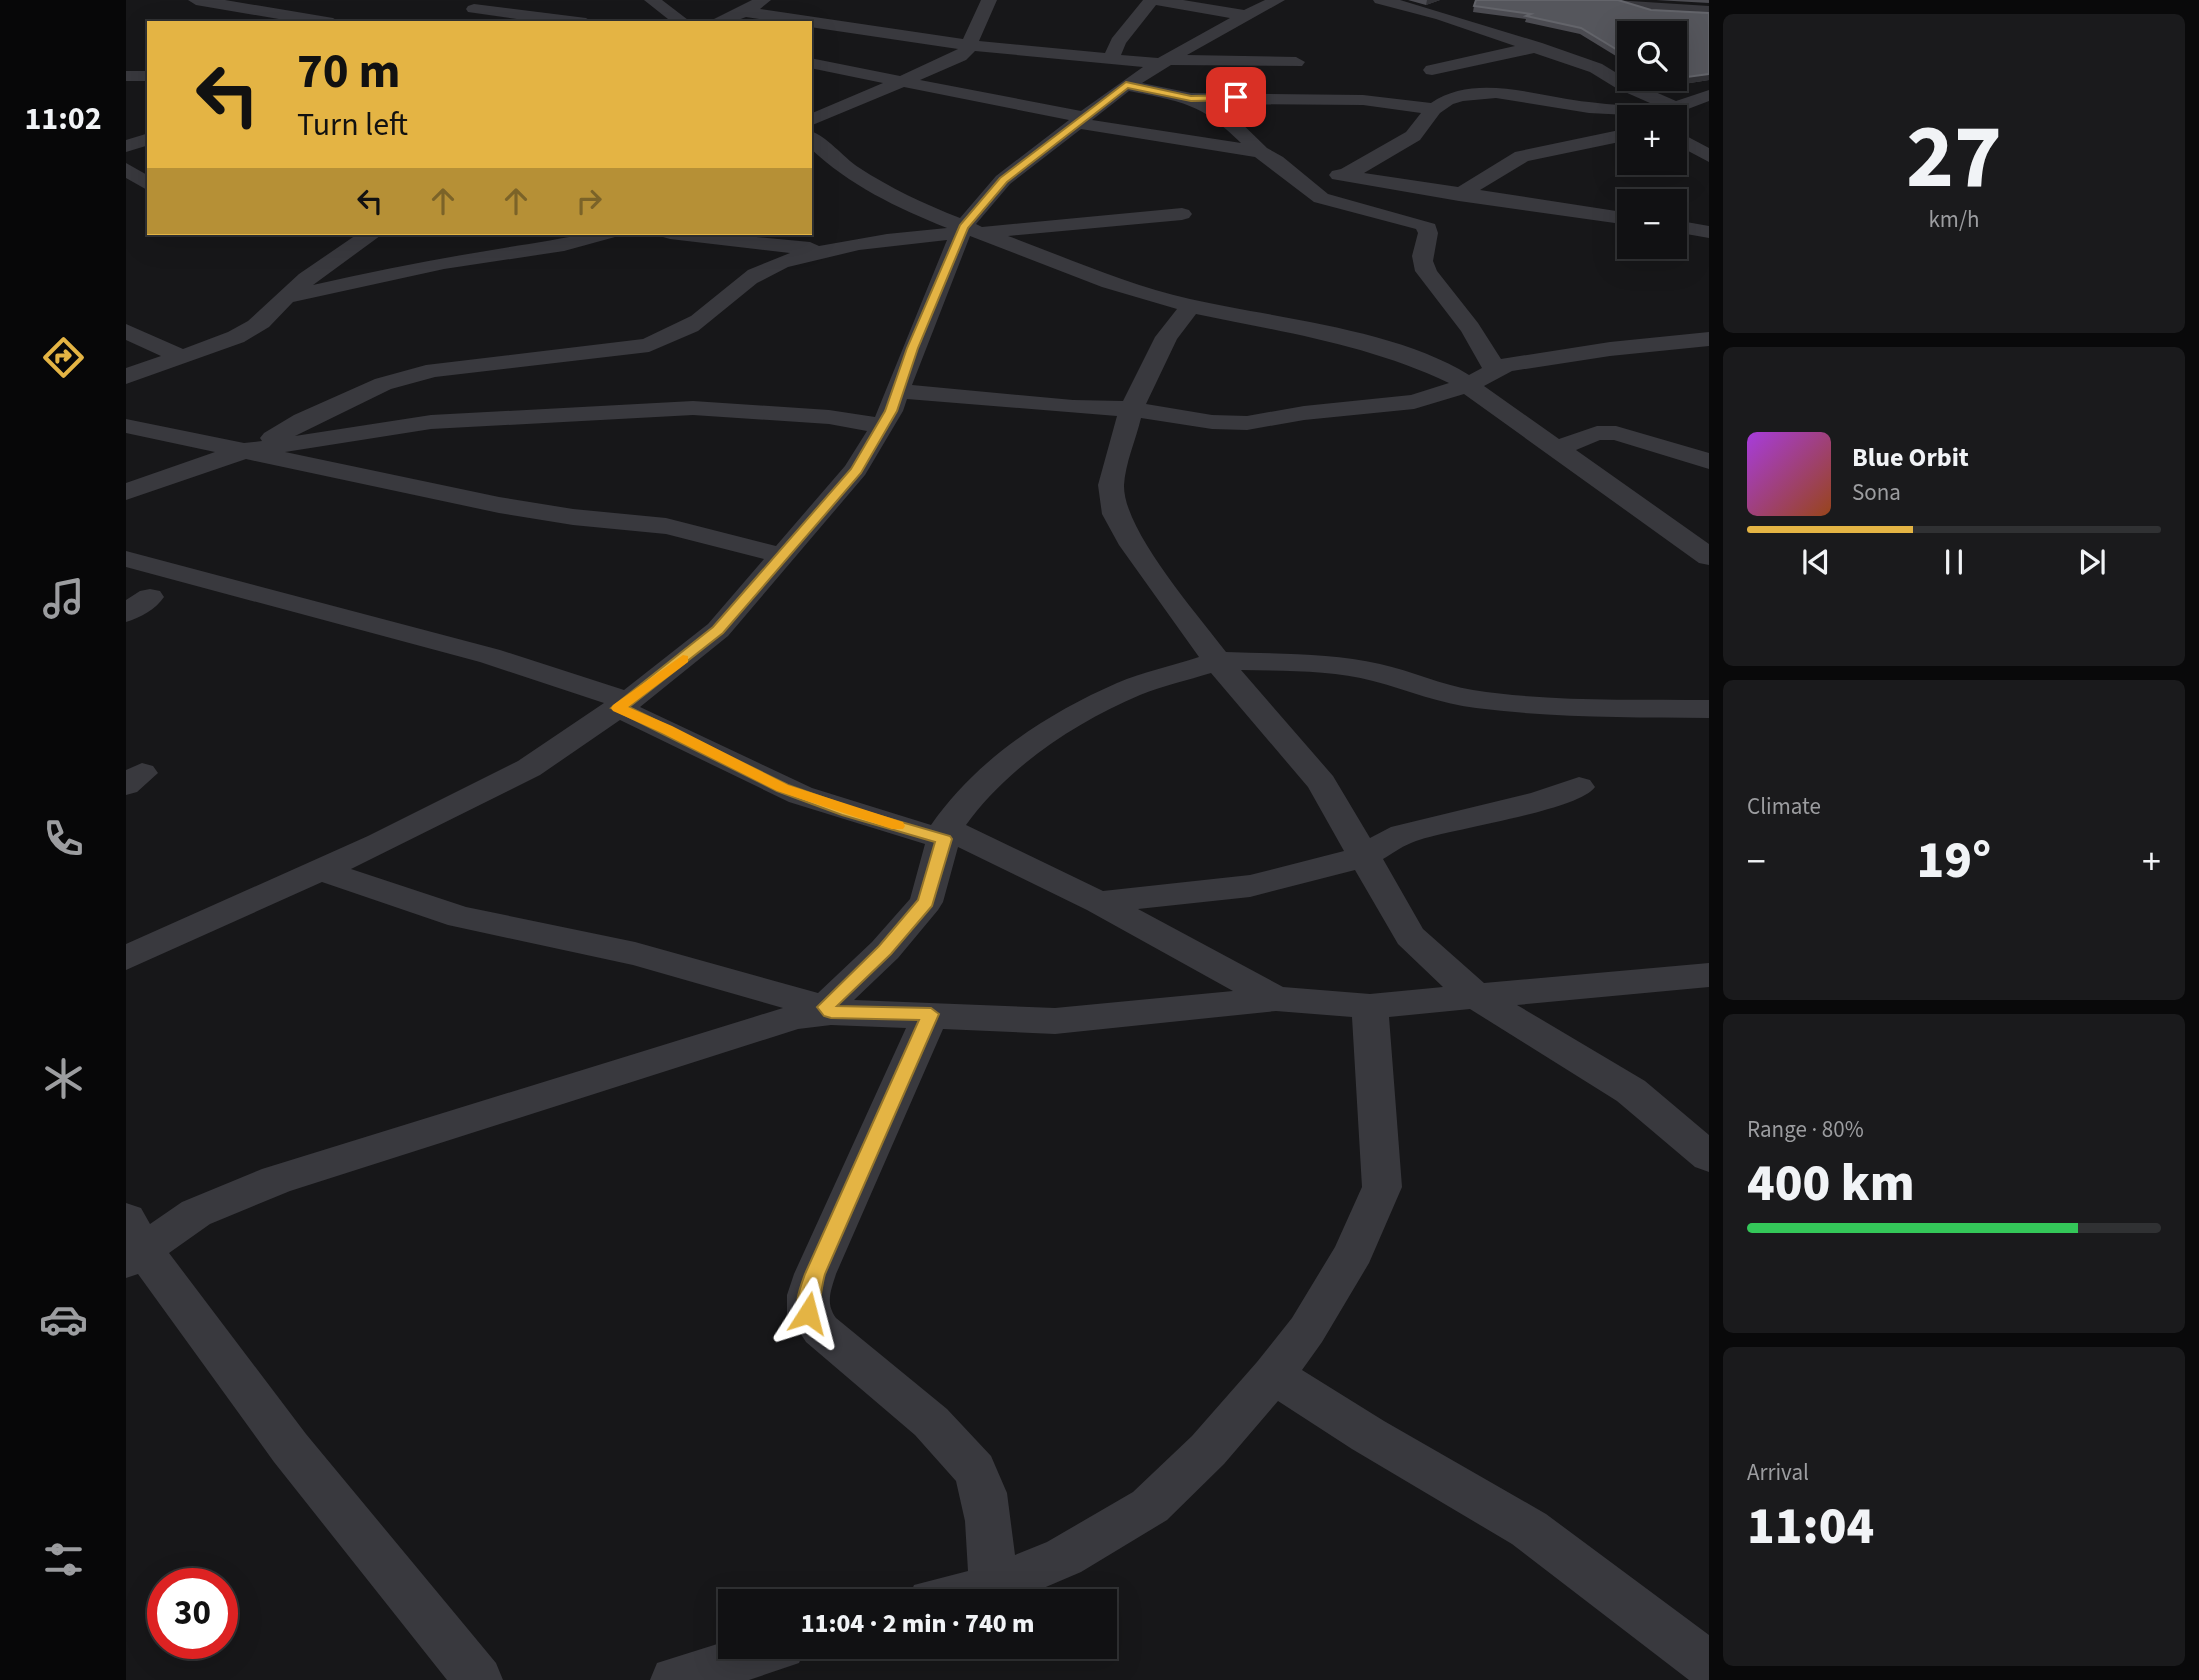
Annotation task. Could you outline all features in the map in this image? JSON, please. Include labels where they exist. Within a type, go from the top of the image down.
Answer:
[{"type":"street","points":[[196,0],[321,21]]},
{"type":"street","points":[[652,0],[681,21]]},
{"type":"street","points":[[720,21],[745,12],[763,0]]},
{"type":"street","points":[[812,120],[960,56],[967,50],[989,0]]},
{"type":"street","points":[[1111,59],[1118,42],[1153,0],[1248,16]]},
{"type":"street","points":[[126,958],[380,843],[528,768],[623,705],[718,630],[856,470],[891,411],[896,391],[968,231],[1003,180],[1126,85],[1278,0]]},
{"type":"street","points":[[1381,0],[1442,16],[1596,68],[1654,105]]},
{"type":"street","points":[[1622,0],[1650,8],[1709,12]]},
{"type":"street","points":[[474,10],[569,21]]},
{"type":"street","points":[[745,12],[806,21]]},
{"type":"street","points":[[812,22],[969,45],[1111,59],[1165,62],[1296,62]]},
{"type":"street","points":[[1432,70],[1537,47]]},
{"type":"street","points":[[812,63],[1080,120],[1260,152]]},
{"type":"street","points":[[126,76],[147,76]]},
{"type":"street","points":[[1126,85],[1191,98],[1363,100],[1434,109]]},
{"type":"street","points":[[1346,176],[1413,136],[1434,109],[1447,100],[1463,96],[1496,93],[1617,110]]},
{"type":"street","points":[[1685,105],[1709,95]]},
{"type":"street","points":[[1191,98],[1223,115],[1260,152],[1279,162],[1321,198],[1428,228],[1423,264],[1432,281],[1485,348],[1494,369]]},
{"type":"street","points":[[1687,115],[1702,116]]},
{"type":"street","points":[[1459,194],[1522,156],[1617,136]]},
{"type":"street","points":[[126,146],[147,140]]},
{"type":"street","points":[[1687,143],[1709,156]]},
{"type":"street","points":[[819,155],[909,204],[968,231],[1129,290],[1191,306],[1277,321],[1375,345],[1424,361],[1468,385],[1709,557]]},
{"type":"street","points":[[126,169],[147,184]]},
{"type":"street","points":[[1291,174],[1346,176],[1617,217]]},
{"type":"street","points":[[252,449],[362,393],[434,370],[641,347],[667,339],[715,309],[763,270],[833,250],[968,231],[1182,214]]},
{"type":"street","points":[[1687,228],[1709,232]]},
{"type":"street","points":[[126,377],[216,347],[251,329],[274,313],[287,297],[371,235]]},
{"type":"street","points":[[287,297],[444,263],[564,245],[601,235]]},
{"type":"street","points":[[685,235],[753,244],[833,250]]},
{"type":"street","points":[[1191,306],[1166,337],[1131,410],[1111,485],[1115,514],[1217,661],[1322,783],[1362,857],[1410,936],[1474,995],[1630,1091],[1709,1157]]},
{"type":"street","points":[[126,331],[183,358]]},
{"type":"street","points":[[896,391],[1131,410],[1212,422],[1247,423],[1304,413],[1414,402],[1468,385],[1506,365],[1610,349],[1709,339]]},
{"type":"street","points":[[126,492],[252,449],[431,422],[693,408],[829,417],[882,426]]},
{"type":"street","points":[[126,426],[252,449],[499,505],[573,517],[666,526],[781,555]]},
{"type":"street","points":[[1557,449],[1597,433],[1616,433],[1709,461]]},
{"type":"street","points":[[126,559],[490,656],[623,705],[782,788],[848,811],[945,834],[1099,902],[1276,999]]},
{"type":"street","points":[[126,613],[150,597]]},
{"type":"street","points":[[478,1680],[290,1448],[132,1244],[196,1213],[276,1180],[795,1017],[828,1009],[885,950],[926,902],[945,834],[968,799],[1046,732],[1129,689],[1217,661],[1339,666],[1379,673],[1429,690],[1473,699],[1549,707],[1709,709]]},
{"type":"street","points":[[1099,902],[1250,886],[1362,857],[1403,834],[1542,800],[1579,787]]},
{"type":"street","points":[[320,870],[460,917],[635,954],[828,1009],[1055,1021],[1276,999],[1370,1006],[1709,975]]},
{"type":"street","points":[[984,1589],[1064,1557],[1150,1506],[1208,1450],[1273,1375],[1307,1330],[1354,1252],[1382,1187],[1370,1006]]},
{"type":"street","points":[[931,1014],[815,1274],[808,1295],[808,1313],[821,1330],[931,1422],[975,1470],[984,1493],[989,1521],[993,1587]]},
{"type":"street","points":[[1273,1375],[1368,1435],[1530,1529],[1709,1665]]},
{"type":"street","points":[[675,1680],[742,1659]]},
{"type":"building","points":[[1476,0],[1618,0],[1651,10],[1709,13],[1709,74],[1687,77],[1687,21],[1617,21],[1617,50],[1581,28],[1526,16],[1531,14],[1474,6]]},
{"type":"slow traffic","points":[[683,659],[618,708],[667,729],[782,788],[897,826]]},
{"type":"route","points":[[808,1313],[808,1295],[815,1274],[931,1014],[831,1012],[825,1007],[885,950],[926,902],[944,839],[848,811],[782,788],[667,729],[618,708],[718,630],[856,470],[891,411],[896,391],[963,227],[1003,180],[1126,85],[1191,98],[1236,97]]}]
